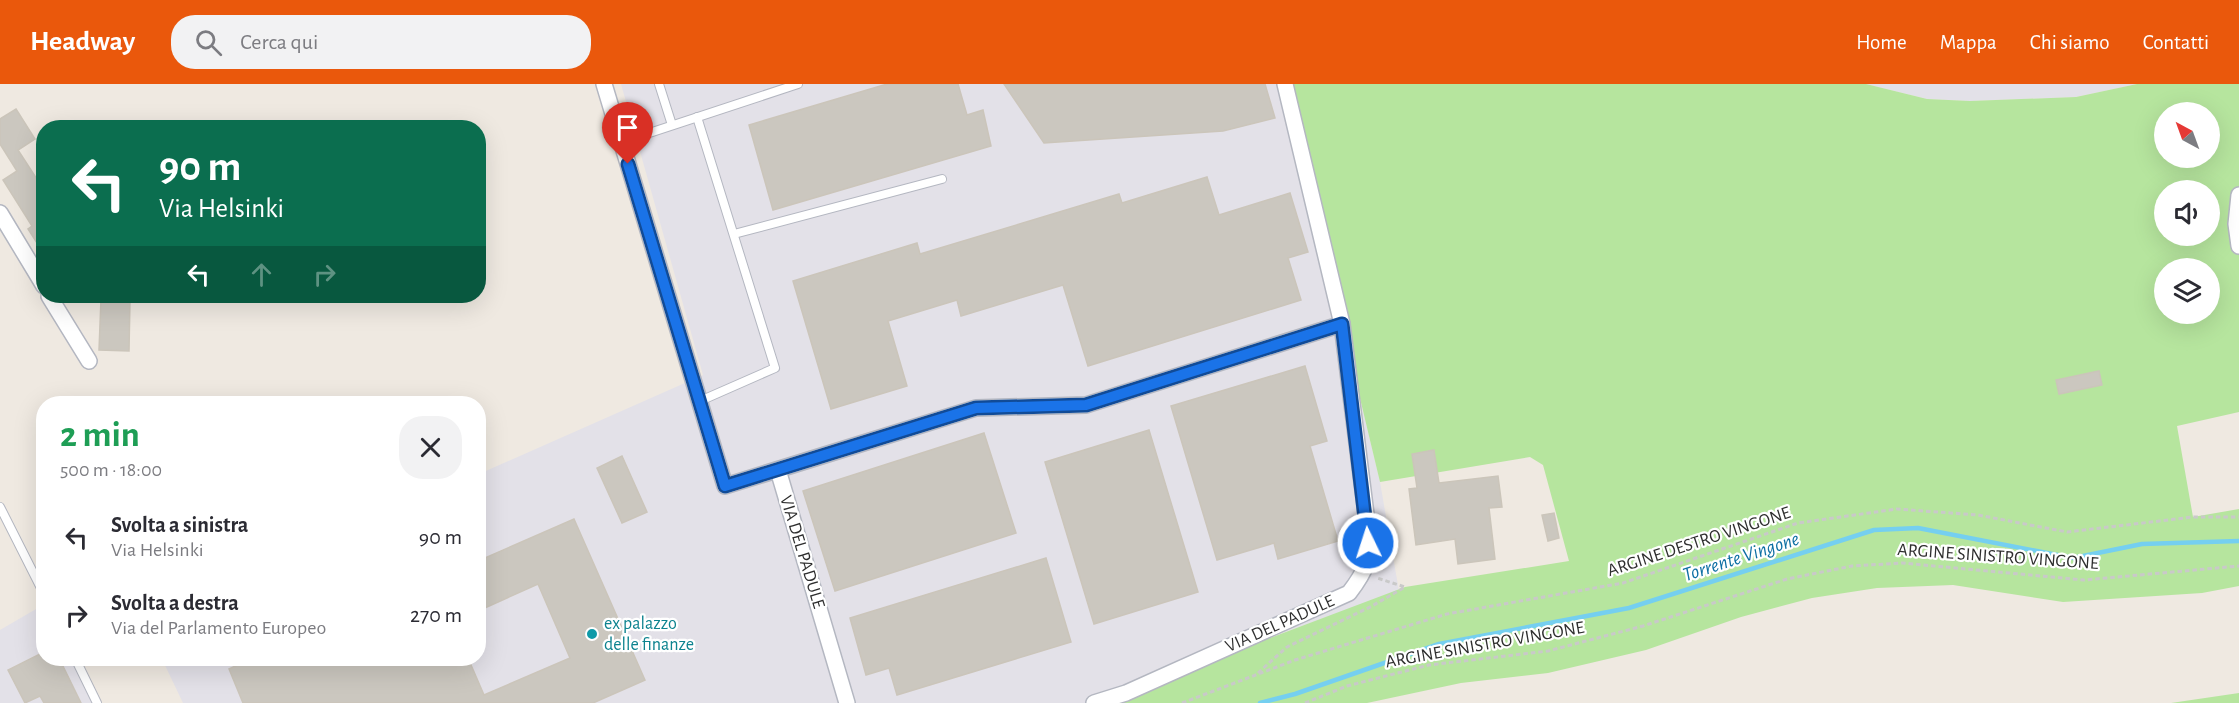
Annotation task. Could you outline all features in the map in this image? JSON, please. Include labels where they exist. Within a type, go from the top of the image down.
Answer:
[{"type":"street","points":[[604,84],[725,486],[976,408],[1086,405],[1342,324]]},
{"type":"street","points":[[1285,84],[1342,324],[1368,530],[1368,557],[1363,574]]},
{"type":"street","points":[[2239,195],[2236,224],[2239,246]]},
{"type":"street","points":[[0,213],[36,273]]},
{"type":"street","points":[[53,303],[89,361]]},
{"type":"street","name":"VIA DEL PADULE","points":[[778,470],[847,703]]},
{"type":"street","name":"VIA DEL PADULE","points":[[1094,703],[1126,693],[1349,593],[1363,574]]},
{"type":"lane","points":[[659,84],[672,125]]},
{"type":"lane","points":[[622,142],[798,84]]},
{"type":"lane","points":[[697,117],[776,368],[700,401]]},
{"type":"lane","points":[[734,234],[942,179]]},
{"type":"lane","points":[[0,507],[36,578]]},
{"type":"lane","points":[[79,666],[97,703]]},
{"type":"path","name":"ARGINE DESTRO VINGONE","points":[[1182,703],[1295,660],[1448,614],[1623,583],[1798,523],[1897,509],[1978,515],[2067,531],[2193,518],[2239,517]]},
{"type":"path","name":"ARGINE SINISTRO VINGONE","points":[[1305,703],[1347,686],[1429,665],[1548,651],[1643,626],[1787,579],[1852,566],[1902,563],[2084,580],[2239,566]]},
{"type":"path","points":[[1256,675],[1287,647],[1372,606],[1405,587],[1363,574]]},
{"type":"shaded area","points":[[621,84],[1285,84],[1380,482],[1399,591],[1089,703],[183,703],[165,666],[486,666],[486,471],[703,375]]},
{"type":"shaded area","points":[[1866,84],[2137,84],[2076,97],[1970,101],[1927,99]]},
{"type":"shaded area","points":[[36,609],[36,666],[76,666],[94,703],[0,703],[0,630]]},
{"type":"green space","points":[[1285,84],[1866,84],[1927,99],[1970,101],[2076,97],[2137,84],[2239,84],[2239,412],[2177,426],[2193,517],[2239,509],[2239,586],[2202,593],[2063,602],[1953,585],[1877,588],[1812,598],[1741,617],[1646,650],[1548,673],[1461,683],[1367,703],[1098,703],[1405,587],[1569,561],[1543,465],[1530,457],[1380,482]]},
{"type":"green space","points":[[2239,693],[2239,703],[2171,703]]},
{"type":"building","points":[[887,84],[958,84],[967,115],[983,110],[991,146],[773,210],[749,125]]},
{"type":"building","points":[[1004,84],[1265,84],[1275,118],[1223,131],[1044,143]]},
{"type":"building","points":[[16,109],[35,139],[18,150],[36,178],[36,242],[28,229],[32,226],[3,180],[17,171],[0,144],[0,119]]},
{"type":"building","points":[[1207,177],[1219,215],[1290,193],[1308,252],[1288,258],[1301,300],[1088,366],[1063,285],[961,316],[957,300],[888,321],[907,386],[831,409],[793,281],[917,243],[920,254],[1119,194],[1122,203]]},
{"type":"building","points":[[101,303],[130,303],[129,351],[99,350]]},
{"type":"building","points":[[1305,366],[1327,441],[1310,446],[1338,541],[1278,559],[1274,543],[1217,560],[1171,406]]},
{"type":"building","points":[[2099,371],[2102,385],[2059,394],[2056,380]]},
{"type":"building","points":[[1149,430],[1198,592],[1094,624],[1045,462]]},
{"type":"building","points":[[984,433],[1016,533],[835,591],[803,491]]},
{"type":"building","points":[[1434,450],[1439,483],[1498,476],[1502,507],[1489,508],[1495,559],[1458,564],[1455,539],[1416,545],[1409,489],[1417,488],[1412,454]]},
{"type":"building","points":[[622,456],[647,512],[622,523],[597,468]]},
{"type":"building","points":[[1554,513],[1559,538],[1548,541],[1542,515]]},
{"type":"building","name":"ex palazzo delle finanze","points":[[574,519],[645,680],[593,703],[243,703],[229,669],[236,666],[471,666],[484,695],[570,658],[538,584],[486,607],[486,558]]},
{"type":"building","points":[[1046,558],[1071,642],[897,695],[889,668],[866,675],[850,618]]},
{"type":"building","points":[[36,656],[36,666],[63,666],[81,703],[44,703],[40,696],[25,703],[8,670]]},
{"type":"waterway","name":"Torrente Vingone","points":[[1260,703],[1295,694],[1439,644],[1629,608],[1874,530],[1918,528],[2073,558],[2142,544],[2239,541]]},
{"type":"place","name":"ex palazzo delle finanze","points":[[592,634]]},
{"type":"route","points":[[628,164],[725,486],[976,408],[1086,405],[1342,324],[1368,543]]}]
